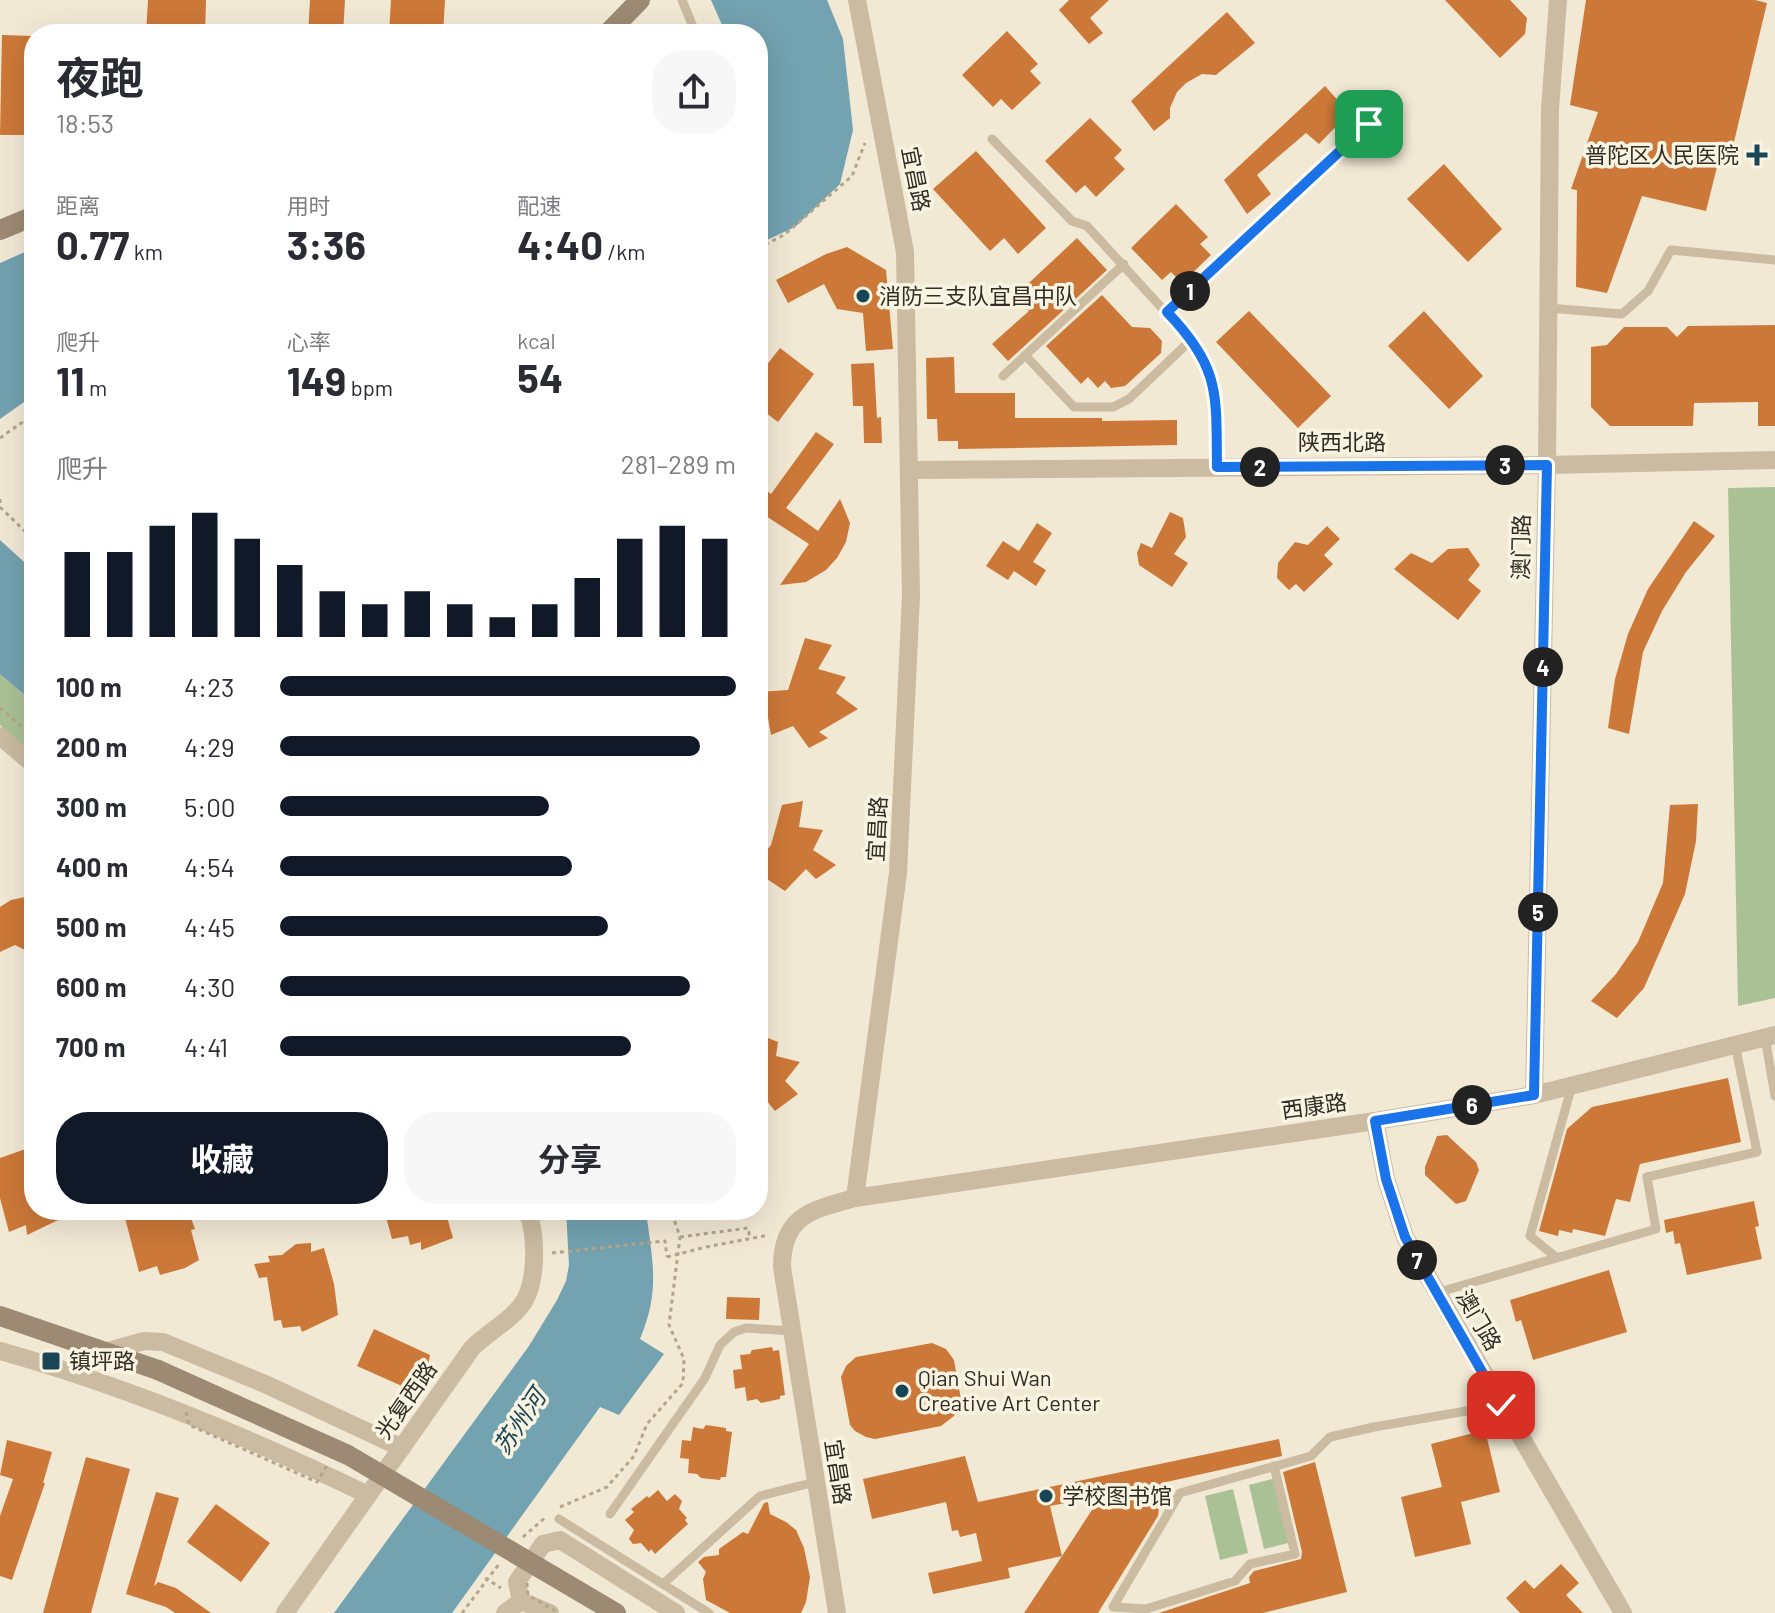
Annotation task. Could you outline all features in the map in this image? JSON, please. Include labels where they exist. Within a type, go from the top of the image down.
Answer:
[{"type":"main road","points":[[617,24],[640,0]]},
{"type":"main road","points":[[0,230],[24,220]]},
{"type":"main road","points":[[0,1316],[158,1370],[336,1450],[405,1487],[616,1613]]},
{"type":"street","name":"宜昌路","points":[[855,1198],[898,873],[911,611],[905,252],[857,0]]},
{"type":"street","name":"澳门路","points":[[1534,1095],[1547,465],[1550,109],[1558,0]]},
{"type":"street","name":"陕西北路","points":[[909,470],[1775,460]]},
{"type":"street","points":[[0,736],[24,756]]},
{"type":"street","name":"西康路","points":[[855,1198],[1534,1095],[1770,1036]]},
{"type":"street","name":"澳门路","points":[[1375,1121],[1379,1151],[1405,1237],[1623,1613]]},
{"type":"street","points":[[788,1231],[799,1218],[817,1209],[855,1198]]},
{"type":"street","name":"光复西路","points":[[285,1613],[472,1348],[523,1304],[533,1272],[534,1243],[529,1220]]},
{"type":"street","name":"宜昌路","points":[[788,1231],[782,1249],[782,1267],[837,1613]]},
{"type":"street","points":[[108,1351],[144,1341],[163,1342],[265,1384],[402,1448]]},
{"type":"street","points":[[0,1351],[72,1372],[186,1412],[368,1495]]},
{"type":"street","points":[[521,1601],[517,1582],[543,1544],[560,1540],[676,1613]]},
{"type":"street","points":[[505,1613],[521,1601]]},
{"type":"street","points":[[521,1601],[550,1613]]},
{"type":"lane","points":[[682,0],[692,24]]},
{"type":"lane","points":[[1167,312],[1369,124]]},
{"type":"lane","points":[[992,139],[1072,221],[1087,226],[1202,352],[1211,375],[1216,404],[1217,467]]},
{"type":"lane","points":[[1548,308],[1622,314],[1648,291],[1671,250],[1775,260]]},
{"type":"lane","points":[[1003,376],[1124,264]]},
{"type":"lane","points":[[1025,355],[1074,407],[1113,407],[1129,399],[1192,339]]},
{"type":"lane","points":[[1770,1036],[1775,1096]]},
{"type":"lane","points":[[1436,1293],[1656,1229],[1647,1177],[1757,1152],[1735,1044]]},
{"type":"lane","points":[[1557,1258],[1530,1236],[1572,1085]]},
{"type":"lane","points":[[610,1514],[705,1378],[720,1345],[734,1332],[746,1328],[791,1331]]},
{"type":"lane","points":[[1274,1466],[1295,1554],[1250,1564],[1235,1581],[1146,1609],[1113,1607],[1180,1493],[1274,1466],[1311,1456],[1330,1437],[1501,1405]]},
{"type":"lane","points":[[663,1584],[760,1496],[815,1482]]},
{"type":"lane","points":[[559,1519],[709,1613]]},
{"type":"path","points":[[768,243],[784,235],[852,176],[878,110]]},
{"type":"path","points":[[0,438],[24,421]]},
{"type":"path","points":[[0,499],[0,507],[24,530]]},
{"type":"path","points":[[0,708],[24,728]]},
{"type":"path","points":[[462,1613],[485,1578],[515,1554],[533,1525],[566,1503],[607,1487],[634,1456],[647,1424],[683,1383],[684,1359],[669,1325],[680,1237],[674,1220]]},
{"type":"path","points":[[680,1237],[748,1228],[750,1239]]},
{"type":"path","points":[[552,1253],[665,1241],[667,1257],[788,1231]]},
{"type":"path","points":[[186,1412],[189,1425],[317,1482],[336,1450]]},
{"type":"path","points":[[515,1554],[528,1595],[559,1613]]},
{"type":"green space","points":[[1775,487],[1775,998],[1738,1006],[1728,488]]},
{"type":"green space","points":[[0,674],[24,694],[24,746],[0,725]]},
{"type":"green space","points":[[1276,1478],[1292,1542],[1264,1549],[1249,1485]]},
{"type":"green space","points":[[1233,1489],[1248,1553],[1220,1560],[1205,1496]]},
{"type":"water","points":[[711,0],[827,0],[843,39],[853,130],[840,184],[795,227],[768,239],[768,24],[722,24]]},
{"type":"water","points":[[24,252],[24,402],[0,419],[0,263]]},
{"type":"water","points":[[0,540],[24,562],[24,694],[0,674]]},
{"type":"water","name":"苏州河","points":[[567,1220],[647,1220],[653,1290],[640,1339],[664,1354],[619,1415],[600,1407],[452,1613],[334,1613],[529,1346],[557,1300],[569,1265]]},
{"type":"building","points":[[148,0],[206,0],[205,24],[147,24]]},
{"type":"building","points":[[310,0],[345,0],[344,24],[309,24]]},
{"type":"building","points":[[391,0],[445,0],[444,24],[390,24]]},
{"type":"building","points":[[1069,0],[1109,0],[1090,18],[1103,33],[1089,44],[1059,10]]},
{"type":"building","points":[[1445,0],[1510,0],[1527,18],[1525,34],[1500,58]]},
{"type":"building","points":[[1586,0],[1755,0],[1767,3],[1733,146],[1723,143],[1706,211],[1642,196],[1607,293],[1576,287],[1577,190],[1571,189],[1598,112],[1570,105]]},
{"type":"building","points":[[1227,12],[1255,43],[1216,75],[1202,74],[1186,83],[1177,92],[1170,108],[1170,118],[1154,131],[1131,101]]},
{"type":"building","points":[[1007,31],[1038,64],[1030,71],[1041,83],[1012,110],[1001,99],[993,107],[962,75]]},
{"type":"building","points":[[2,35],[24,36],[24,135],[0,135]]},
{"type":"building","points":[[1325,86],[1349,113],[1319,144],[1306,133],[1257,175],[1271,194],[1247,214],[1224,180]]},
{"type":"building","points":[[1090,118],[1122,150],[1114,158],[1125,169],[1096,197],[1085,185],[1076,193],[1045,161]]},
{"type":"building","points":[[976,151],[1046,228],[1018,254],[1004,238],[990,251],[933,189]]},
{"type":"building","points":[[1444,164],[1502,229],[1468,262],[1407,199]]},
{"type":"building","points":[[1176,204],[1208,237],[1200,244],[1211,255],[1182,283],[1171,272],[1162,280],[1131,248]]},
{"type":"building","points":[[1077,238],[1107,270],[1008,361],[992,344],[1029,311],[1015,296]]},
{"type":"building","name":"消防三支队宜昌中队","points":[[847,247],[886,270],[893,349],[866,351],[863,313],[837,309],[824,284],[788,303],[776,280],[826,254]]},
{"type":"building","points":[[1102,295],[1132,327],[1150,328],[1162,341],[1161,353],[1125,386],[1111,388],[1105,381],[1098,388],[1088,377],[1081,384],[1046,346]]},
{"type":"building","points":[[1249,311],[1331,396],[1298,428],[1216,342]]},
{"type":"building","points":[[1424,311],[1483,376],[1449,409],[1388,346]]},
{"type":"building","points":[[1775,325],[1775,426],[1758,426],[1758,402],[1694,403],[1693,426],[1610,426],[1591,407],[1591,347],[1607,345],[1624,327],[1667,327],[1677,337],[1688,326]]},
{"type":"building","points":[[780,348],[814,374],[778,422],[768,414],[768,363]]},
{"type":"building","points":[[954,357],[955,393],[1015,393],[1015,418],[1177,420],[1177,445],[958,449],[958,441],[938,441],[937,419],[927,419],[926,358]]},
{"type":"building","points":[[874,363],[877,418],[881,417],[882,443],[864,443],[863,406],[853,406],[851,364]]},
{"type":"building","points":[[816,432],[834,444],[786,508],[818,531],[840,499],[850,523],[846,542],[837,558],[826,570],[806,582],[780,585],[809,544],[768,517],[768,492],[771,494]]},
{"type":"building","points":[[1170,512],[1183,518],[1186,537],[1174,554],[1188,563],[1172,587],[1139,565],[1137,553],[1141,543],[1152,548]]},
{"type":"building","points":[[1694,521],[1715,536],[1686,572],[1662,611],[1643,652],[1629,734],[1608,728],[1615,679],[1628,634],[1648,589]]},
{"type":"building","points":[[1037,523],[1052,533],[1033,562],[1046,570],[1036,586],[1014,571],[1008,580],[986,566],[1003,541],[1019,551]]},
{"type":"building","points":[[1327,526],[1340,539],[1324,555],[1333,564],[1304,592],[1296,584],[1289,590],[1277,578],[1278,563],[1295,542],[1308,545]]},
{"type":"building","points":[[1468,548],[1480,565],[1468,580],[1481,591],[1458,620],[1394,569],[1411,553],[1432,563],[1448,549]]},
{"type":"building","points":[[805,638],[832,645],[818,669],[846,677],[836,693],[858,709],[819,732],[828,738],[809,748],[793,726],[771,735],[768,691],[788,690]]},
{"type":"building","points":[[803,801],[799,827],[823,830],[813,850],[836,865],[816,879],[806,869],[785,891],[768,880],[768,849],[782,805]]},
{"type":"building","points":[[1698,804],[1696,841],[1685,894],[1644,988],[1617,1018],[1591,1001],[1616,974],[1638,942],[1663,883],[1670,805]]},
{"type":"building","points":[[24,897],[24,950],[15,945],[0,952],[0,907]]},
{"type":"building","points":[[768,1038],[778,1042],[776,1056],[800,1062],[785,1081],[798,1094],[775,1111],[768,1102]]},
{"type":"building","points":[[1728,1078],[1741,1142],[1640,1164],[1630,1202],[1616,1199],[1605,1236],[1573,1229],[1572,1233],[1559,1230],[1558,1236],[1539,1231],[1567,1129],[1592,1107]]},
{"type":"building","points":[[1447,1135],[1476,1162],[1479,1170],[1466,1201],[1456,1204],[1425,1175],[1437,1136]]},
{"type":"building","points":[[24,1150],[24,1220],[58,1220],[27,1235],[26,1225],[9,1232],[0,1198],[0,1158]]},
{"type":"building","points":[[1754,1201],[1759,1226],[1755,1227],[1762,1259],[1687,1275],[1680,1243],[1675,1244],[1673,1231],[1666,1233],[1664,1220]]},
{"type":"building","points":[[126,1220],[192,1220],[195,1229],[191,1230],[199,1260],[185,1268],[160,1275],[157,1266],[139,1272]]},
{"type":"building","points":[[387,1220],[448,1220],[453,1238],[421,1250],[421,1242],[410,1245],[408,1236],[392,1239]]},
{"type":"building","points":[[311,1243],[311,1252],[324,1248],[334,1284],[338,1315],[302,1332],[300,1326],[283,1328],[281,1320],[274,1321],[267,1277],[259,1278],[254,1264],[270,1262],[268,1256],[282,1255],[296,1244]]},
{"type":"building","points":[[1609,1270],[1627,1332],[1533,1360],[1521,1320],[1516,1322],[1510,1300]]},
{"type":"building","points":[[727,1297],[760,1298],[759,1320],[726,1319]]},
{"type":"building","points":[[374,1329],[430,1355],[426,1375],[413,1391],[357,1366]]},
{"type":"building","name":"Qian Shui Wan Creative Art Center","points":[[932,1343],[946,1349],[954,1360],[962,1405],[954,1416],[941,1426],[875,1439],[855,1431],[850,1425],[841,1377],[846,1366],[856,1357]]},
{"type":"building","points":[[772,1347],[773,1351],[779,1350],[785,1395],[761,1403],[757,1399],[747,1401],[745,1387],[735,1389],[733,1370],[742,1369],[740,1355]]},
{"type":"building","points":[[706,1425],[732,1432],[726,1477],[720,1480],[688,1473],[689,1459],[680,1458],[682,1440],[691,1441],[693,1427],[703,1429]]},
{"type":"building","points":[[1485,1430],[1500,1492],[1461,1502],[1471,1544],[1415,1557],[1401,1497],[1442,1487],[1431,1444]]},
{"type":"building","points":[[1279,1439],[1282,1456],[1162,1483],[1158,1516],[1098,1613],[1024,1613],[1062,1556],[1008,1568],[1010,1578],[933,1594],[928,1573],[982,1561],[976,1533],[960,1537],[958,1530],[952,1531],[946,1502],[872,1519],[863,1479],[965,1456],[978,1502]],"holes":[[[1101,1496],[1062,1556],[1050,1506]]]},
{"type":"building","points":[[7,1440],[52,1452],[45,1483],[12,1580],[0,1576],[0,1516],[13,1479],[0,1475]]},
{"type":"building","points":[[86,1457],[130,1469],[91,1613],[43,1613]]},
{"type":"building","points":[[1315,1462],[1347,1592],[1263,1613],[1159,1613],[1250,1583],[1249,1577],[1254,1571],[1301,1559],[1283,1472]]},
{"type":"building","points":[[658,1490],[667,1501],[675,1494],[682,1501],[679,1509],[688,1524],[655,1554],[641,1543],[633,1544],[629,1539],[634,1530],[625,1520],[634,1512],[631,1509]]},
{"type":"building","points":[[156,1492],[179,1498],[154,1586],[158,1582],[176,1588],[211,1613],[175,1613],[126,1594]]},
{"type":"building","points":[[768,1502],[770,1514],[796,1530],[804,1548],[810,1577],[806,1602],[801,1613],[730,1613],[706,1600],[703,1579],[706,1572],[698,1562],[704,1557],[719,1555],[719,1549],[743,1532],[748,1534],[764,1503]]},
{"type":"building","points":[[216,1504],[270,1543],[241,1582],[187,1542]]},
{"type":"building","points":[[1561,1564],[1579,1583],[1566,1595],[1583,1613],[1520,1613],[1506,1598],[1525,1580],[1534,1589]]},
{"type":"place","name":"普陀区人民医院","points":[[1757,155]]},
{"type":"place","name":"消防三支队宜昌中队","points":[[863,296]]},
{"type":"place","name":"镇坪路","points":[[51,1361]]},
{"type":"place","name":"Qian Shui Wan Creative Art Center","points":[[902,1391]]},
{"type":"place","name":"学校图书馆","points":[[1046,1496]]},
{"type":"route","points":[[1369,124],[1167,312],[1202,352],[1211,375],[1216,404],[1217,467],[1547,465],[1534,1095],[1375,1121],[1386,1179],[1405,1237],[1501,1405]]}]
